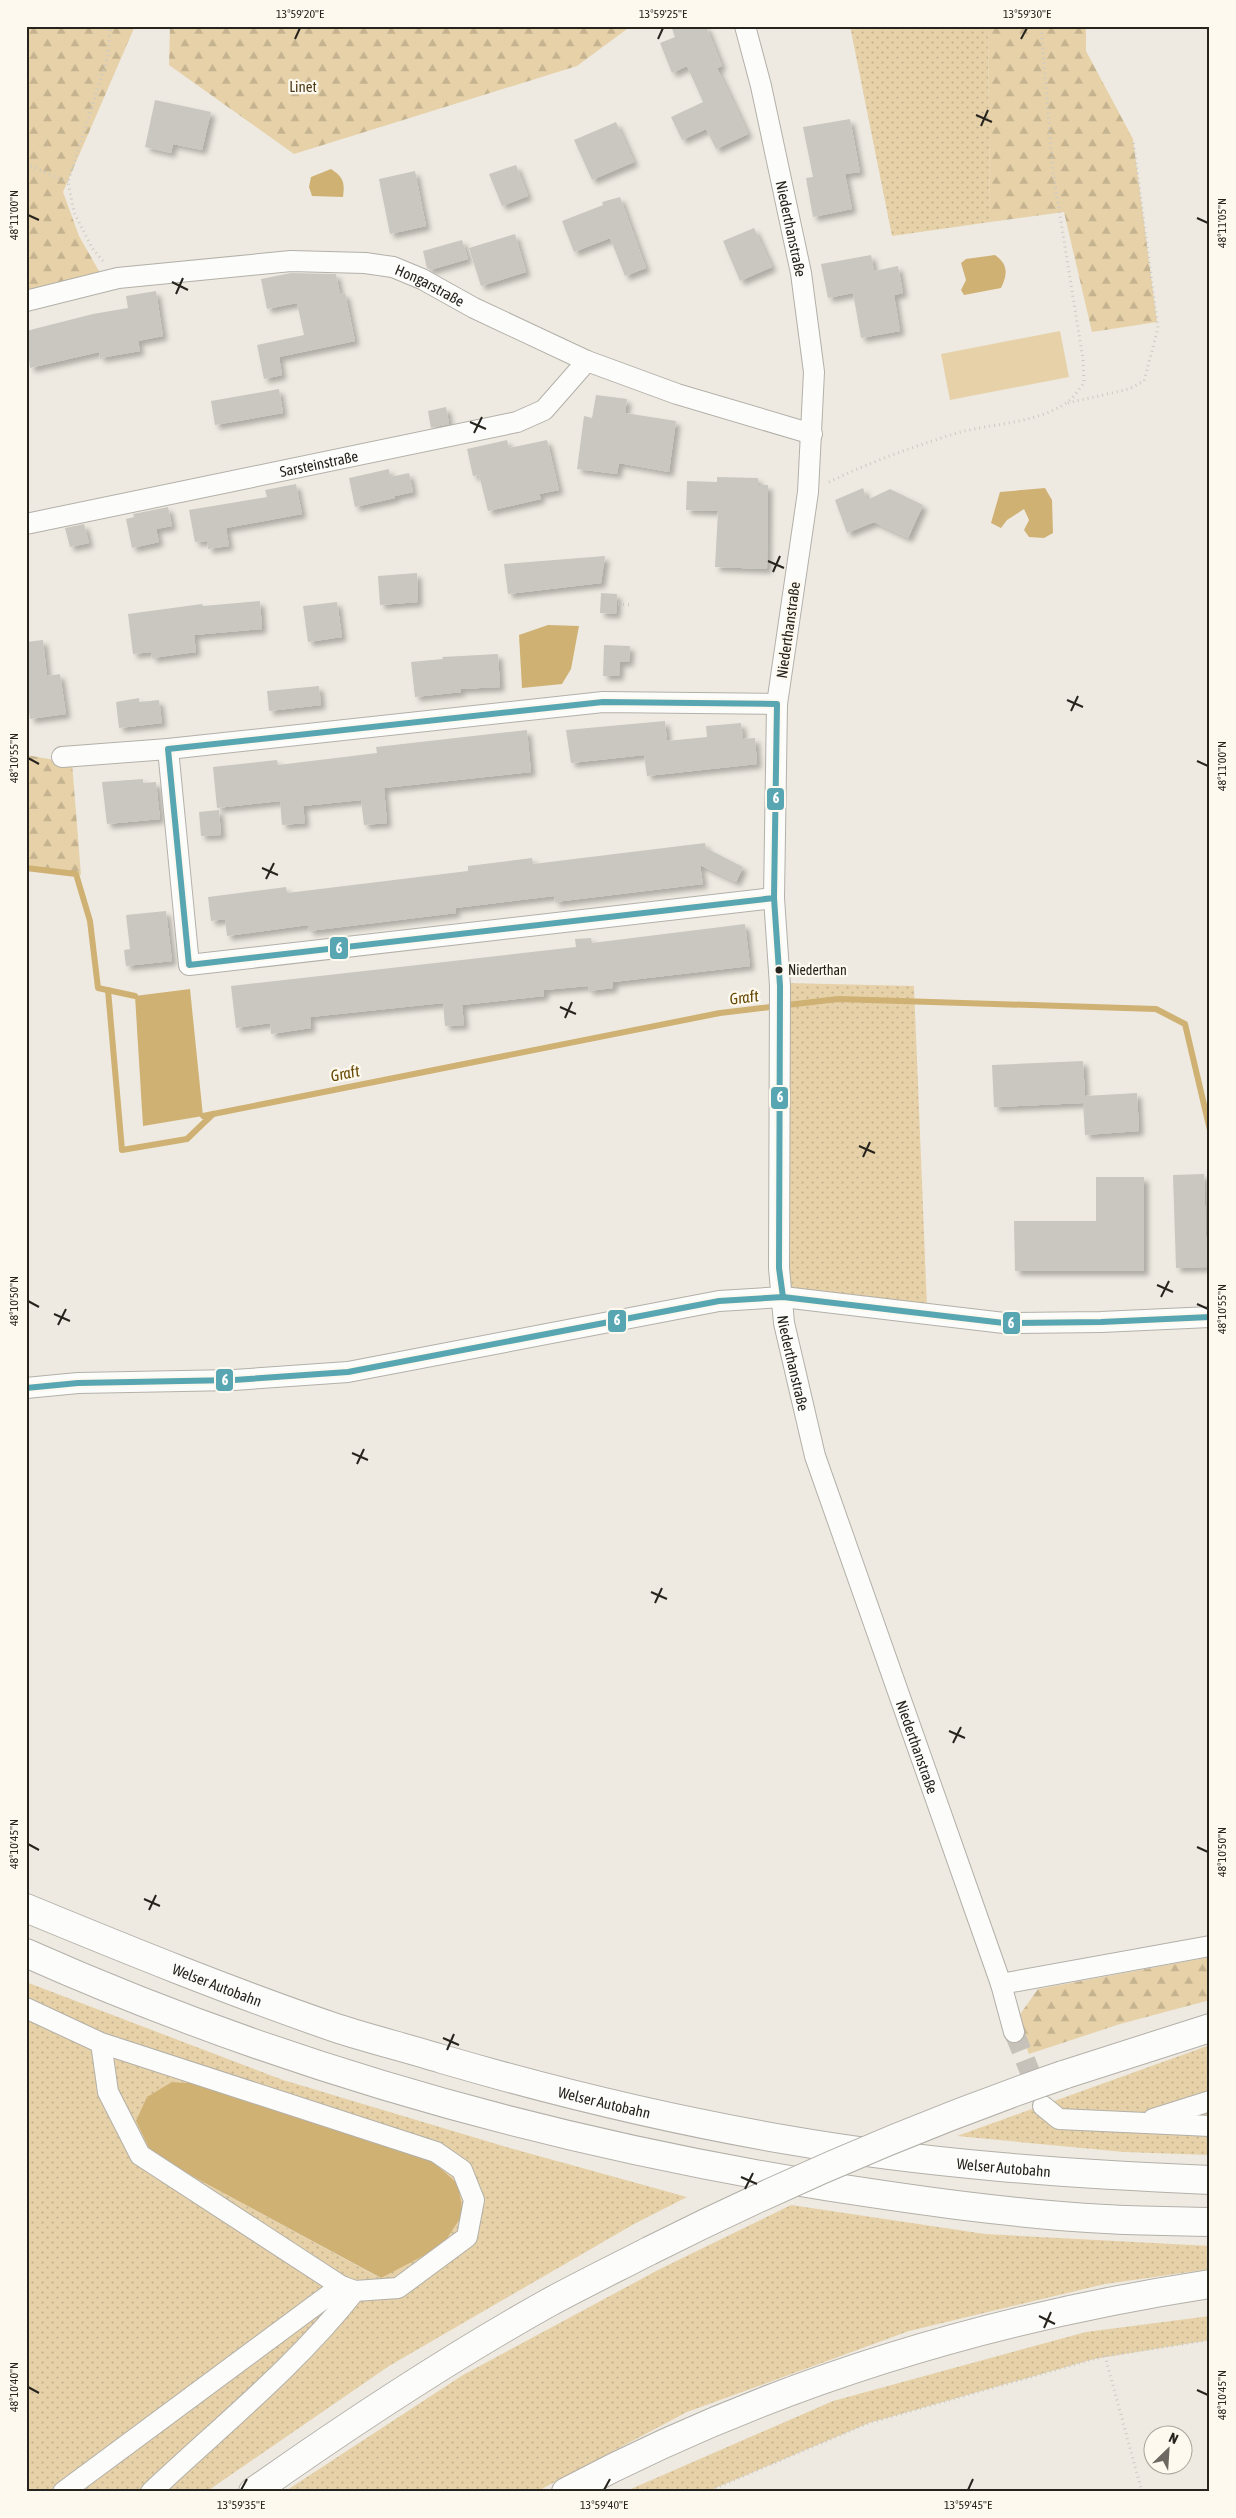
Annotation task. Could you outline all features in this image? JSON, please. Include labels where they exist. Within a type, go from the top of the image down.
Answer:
[{"type":"highway","name":"Welser Autobahn","points":[[26,1908],[173,1969],[338,2028],[508,2078],[635,2109],[789,2140],[944,2161],[1082,2174],[1210,2180]]},
{"type":"highway","points":[[26,1953],[215,2029],[340,2072],[468,2110],[631,2150],[741,2172],[916,2200],[1104,2219],[1210,2222]]},
{"type":"highway","points":[[252,2492],[327,2440],[436,2371],[548,2304],[736,2207],[834,2163],[933,2122],[1063,2075],[1210,2028]]},
{"type":"highway","points":[[566,2492],[678,2436],[771,2397],[889,2356],[1008,2322],[1126,2297],[1210,2284]]},
{"type":"street","name":"Niederthanstraße","points":[[745,26],[761,86],[801,273],[814,372],[808,492],[777,704],[774,898],[780,986],[778,1026],[779,1268],[784,1322],[815,1456],[1001,1984],[1014,2032]]},
{"type":"street","name":"Hongarstraße","points":[[26,301],[118,278],[291,261],[365,263],[393,267],[422,279],[474,308],[587,361],[677,394],[812,434]]},
{"type":"street","name":"Sarsteinstraße","points":[[26,524],[517,422],[544,410],[587,361]]},
{"type":"street","points":[[62,757],[168,749],[603,702],[777,704]]},
{"type":"street","points":[[168,749],[189,964],[774,898]]},
{"type":"street","points":[[26,1388],[78,1383],[234,1380],[348,1372],[718,1301],[783,1297],[1004,1323],[1210,1317]]},
{"type":"street","points":[[1001,1984],[1210,1946]]},
{"type":"street","points":[[26,2008],[101,2043],[436,2152],[462,2170],[474,2200],[467,2237],[398,2288],[348,2288],[140,2155],[108,2092],[101,2043]]},
{"type":"street","points":[[1139,2124],[1210,2101]]},
{"type":"street","points":[[1043,2106],[1059,2118],[1139,2124],[1210,2126]]},
{"type":"street","points":[[63,2492],[348,2288]]},
{"type":"street","points":[[151,2492],[280,2375],[331,2321],[348,2288]]},
{"type":"path","points":[[110,26],[108,56],[68,182],[74,212],[92,248],[118,278]]},
{"type":"path","points":[[1041,26],[1053,172],[1083,359],[1084,383],[1067,403]]},
{"type":"path","points":[[808,492],[861,467],[917,446],[966,430],[1037,416],[1067,403],[1129,389],[1144,381],[1158,328],[1133,139]]},
{"type":"path","points":[[26,164],[68,182]]},
{"type":"path","points":[[618,604],[632,605]]},
{"type":"path","points":[[706,2492],[869,2423],[1105,2356],[1210,2340]]},
{"type":"path","points":[[1105,2356],[1142,2492]]},
{"type":"green space","points":[[26,26],[135,26],[63,192],[79,236],[104,280],[26,296]]},
{"type":"green space","name":"Linet","points":[[170,26],[631,26],[577,66],[294,154],[169,65]]},
{"type":"green space","points":[[850,26],[988,26],[990,222],[892,236]]},
{"type":"green space","points":[[988,26],[1086,26],[1086,51],[1133,139],[1157,322],[1092,332],[1064,212],[990,222]]},
{"type":"green space","points":[[1060,331],[1069,377],[950,400],[941,354]]},
{"type":"green space","points":[[26,755],[72,763],[81,875],[26,868]]},
{"type":"green space","points":[[786,983],[914,986],[927,1307],[790,1287]]},
{"type":"green space","points":[[1210,1957],[1210,2000],[1120,2024],[1029,2054],[1016,2020],[1038,1989]]},
{"type":"green space","points":[[26,1982],[283,2080],[503,2146],[687,2197],[634,2224],[389,2366],[206,2492],[26,2492]],"holes":[[[172,2082],[191,2083],[432,2161],[380,2278],[190,2175],[150,2150]]]},
{"type":"green space","points":[[1210,2045],[1210,2155],[1124,2152],[957,2136]]},
{"type":"green space","points":[[791,2205],[985,2234],[1210,2246],[1210,2269],[1105,2284],[909,2331],[687,2412],[536,2492],[284,2492],[463,2375],[660,2269]]},
{"type":"green space","points":[[1210,2316],[1210,2340],[1094,2359],[869,2423],[706,2492],[624,2492],[833,2401],[1086,2332]]},
{"type":"shaded area","points":[[331,169],[342,180],[344,187],[343,197],[312,196],[309,187],[311,177]]},
{"type":"shaded area","points":[[995,255],[1002,262],[1006,270],[1001,288],[964,295],[961,290],[966,280],[961,263],[966,259]]},
{"type":"shaded area","points":[[1045,488],[1052,500],[1053,533],[1044,538],[1029,537],[1024,530],[1029,520],[1024,509],[1007,520],[1001,528],[991,523],[1000,492]]},
{"type":"shaded area","points":[[548,625],[579,626],[571,669],[562,684],[522,688],[519,635]]},
{"type":"shaded area","points":[[190,989],[203,1116],[143,1126],[135,996]]},
{"type":"shaded area","points":[[172,2082],[191,2083],[432,2161],[458,2184],[463,2214],[442,2246],[381,2278],[190,2175],[150,2150],[136,2121],[147,2097]]},
{"type":"building","points":[[671,26],[706,26],[722,66],[717,68],[748,134],[716,149],[706,129],[682,140],[671,117],[703,102],[687,66],[672,73],[660,43],[675,37]]},
{"type":"building","points":[[155,100],[211,112],[202,150],[173,144],[171,153],[145,147]]},
{"type":"building","points":[[850,119],[860,172],[845,174],[852,209],[813,217],[806,178],[813,177],[803,127]]},
{"type":"building","points":[[616,122],[634,162],[592,180],[574,140]]},
{"type":"building","points":[[516,165],[528,196],[502,206],[489,174]]},
{"type":"building","points":[[415,171],[426,226],[390,234],[379,179]]},
{"type":"building","points":[[620,197],[646,268],[625,276],[610,238],[574,252],[562,221],[603,205],[602,202]]},
{"type":"building","points":[[754,228],[772,267],[740,281],[723,241]]},
{"type":"building","points":[[515,234],[526,272],[481,286],[469,248]]},
{"type":"building","points":[[462,240],[468,259],[430,270],[427,268],[423,251]]},
{"type":"building","points":[[871,255],[874,271],[898,266],[903,293],[894,295],[900,331],[861,338],[853,293],[828,298],[821,264]]},
{"type":"building","points":[[291,273],[336,274],[340,294],[345,293],[355,341],[279,357],[282,375],[264,379],[257,345],[304,335],[297,303],[267,309],[261,279]]},
{"type":"building","points":[[156,291],[163,336],[138,341],[140,351],[100,358],[99,352],[30,368],[26,331],[93,314],[128,308],[126,296]]},
{"type":"building","points":[[279,389],[283,413],[215,425],[211,401]]},
{"type":"building","points":[[596,395],[627,399],[625,413],[676,421],[669,472],[619,463],[617,474],[577,469],[584,416],[592,418]]},
{"type":"building","points":[[446,407],[449,424],[431,428],[428,411]]},
{"type":"building","points":[[507,440],[509,448],[547,440],[559,490],[539,494],[541,499],[488,511],[479,475],[473,476],[467,449]]},
{"type":"building","points":[[389,469],[390,477],[409,473],[413,492],[355,507],[349,478]]},
{"type":"building","points":[[717,477],[758,478],[758,485],[768,485],[767,569],[715,567],[718,511],[686,510],[687,481],[717,482]]},
{"type":"building","points":[[296,484],[302,514],[226,528],[229,546],[208,549],[207,541],[195,542],[189,510],[267,497],[265,490]]},
{"type":"building","points":[[863,488],[867,500],[890,489],[923,505],[908,538],[874,522],[847,533],[835,500]]},
{"type":"building","points":[[168,507],[172,526],[156,529],[159,542],[132,548],[126,519],[134,517],[133,514]]},
{"type":"building","points":[[84,524],[89,543],[70,547],[65,528]]},
{"type":"building","points":[[605,556],[601,583],[508,594],[504,564]]},
{"type":"building","points":[[417,573],[418,602],[380,605],[378,576]]},
{"type":"building","points":[[601,593],[617,594],[616,614],[600,613]]},
{"type":"building","points":[[260,601],[262,629],[194,635],[196,652],[152,658],[151,652],[133,654],[128,614],[202,604],[203,606]]},
{"type":"building","points":[[337,602],[342,637],[308,642],[303,606]]},
{"type":"building","points":[[43,640],[47,676],[60,674],[66,714],[30,719],[26,691],[26,642]]},
{"type":"building","points":[[604,645],[630,646],[629,662],[620,662],[619,676],[603,676]]},
{"type":"building","points":[[498,654],[500,687],[460,689],[461,692],[415,697],[411,662],[443,659],[442,657]]},
{"type":"building","points":[[319,686],[321,705],[269,711],[267,691]]},
{"type":"building","points":[[139,698],[139,702],[159,700],[162,723],[119,728],[116,702]]},
{"type":"building","points":[[665,721],[667,741],[707,737],[706,726],[741,723],[743,739],[755,738],[757,764],[647,776],[644,755],[571,763],[566,730]]},
{"type":"building","points":[[527,730],[531,772],[384,788],[387,823],[364,825],[361,800],[303,806],[305,823],[282,825],[280,801],[217,808],[213,767],[277,760],[278,765],[377,753],[376,747]]},
{"type":"building","points":[[143,779],[143,783],[156,782],[160,819],[107,824],[102,782]]},
{"type":"building","points":[[219,810],[221,835],[201,836],[199,812]]},
{"type":"building","points":[[705,843],[706,848],[743,867],[736,882],[700,865],[703,884],[555,902],[554,896],[455,908],[456,913],[309,931],[308,925],[227,936],[225,919],[211,921],[208,897],[286,887],[287,893],[468,871],[468,866],[532,858],[533,864]]},
{"type":"building","points":[[166,911],[172,961],[126,966],[124,950],[130,949],[126,915]]},
{"type":"building","points":[[745,924],[750,966],[613,982],[613,988],[589,991],[588,986],[544,990],[544,996],[462,1005],[464,1025],[445,1026],[443,1003],[310,1017],[311,1028],[271,1034],[270,1023],[236,1028],[231,986],[576,947],[575,939],[591,938],[592,943]]},
{"type":"building","points":[[1083,1061],[1085,1096],[1137,1093],[1139,1131],[1085,1135],[1083,1103],[994,1107],[992,1065]]},
{"type":"building","points":[[1204,1174],[1207,1267],[1176,1268],[1173,1175]]},
{"type":"building","points":[[1096,1177],[1144,1177],[1144,1271],[1015,1271],[1014,1221],[1096,1221]]},
{"type":"waterway","points":[[26,868],[76,874],[90,921],[98,988],[135,996]]},
{"type":"waterway","points":[[108,990],[122,1150],[187,1139],[213,1114]]},
{"type":"waterway","name":"Graft","points":[[203,1116],[720,1013],[838,999],[1156,1009],[1185,1024],[1210,1130]]},
{"type":"tunnel","points":[[1014,2032],[1040,2097]]},
{"type":"transit line","name":"6","points":[[603,702],[777,704],[774,898],[189,965],[168,749],[603,702]]},
{"type":"transit line","name":"6","points":[[774,898],[780,986],[779,1268],[783,1297]]},
{"type":"transit line","name":"6","points":[[26,1388],[78,1383],[234,1380],[348,1372],[719,1301],[783,1297],[1004,1323],[1101,1322],[1210,1317]]},
{"type":"place","name":"Niederthan","points":[[779,970]]}]
